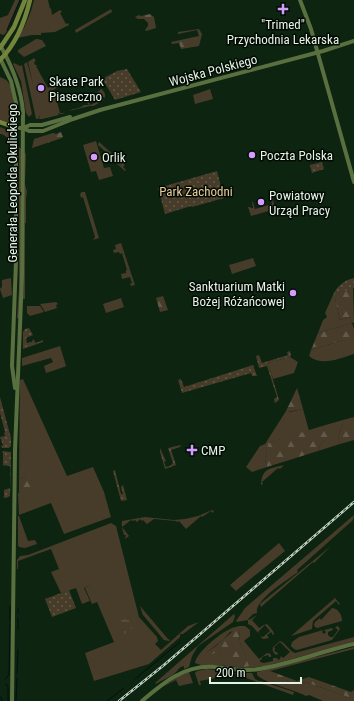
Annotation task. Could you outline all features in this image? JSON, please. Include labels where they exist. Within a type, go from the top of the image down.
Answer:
[{"type":"main road","points":[[0,46],[14,27],[25,0]]},
{"type":"main road","points":[[0,59],[6,55],[11,47],[25,19],[30,0]]},
{"type":"main road","points":[[300,0],[311,29],[354,182]]},
{"type":"main road","name":"Wojska Polskiego","points":[[22,136],[29,131],[49,129],[100,110],[318,53],[354,41]]},
{"type":"main road","name":"Generała Leopolda Okulickiego","points":[[0,46],[6,55],[20,90],[23,117],[22,285],[16,392]]},
{"type":"main road","name":"Generała Leopolda Okulickiego","points":[[0,59],[10,78],[14,91],[17,118],[16,261],[12,366],[16,392]]},
{"type":"main road","name":"Wojska Polskiego","points":[[23,128],[30,125],[42,125],[90,111],[100,110]]},
{"type":"main road","points":[[23,117],[30,125]]},
{"type":"main road","points":[[17,118],[23,128]]},
{"type":"main road","points":[[0,122],[29,131]]},
{"type":"main road","points":[[12,701],[16,392]]},
{"type":"main road","points":[[142,701],[170,678],[190,669],[206,667],[241,670],[260,669],[354,644]]},
{"type":"green space","points":[[15,0],[20,0],[7,31],[4,35],[0,34],[0,18],[8,15]]},
{"type":"green space","points":[[34,0],[48,0],[52,15],[60,10],[66,24],[68,23],[69,25],[55,32],[17,38],[24,28]]},
{"type":"green space","points":[[111,9],[112,12],[76,33],[75,30]]},
{"type":"green space","points":[[150,14],[154,17],[156,28],[146,31],[145,30],[148,23],[144,19],[138,19],[135,17]]},
{"type":"green space","points":[[199,29],[202,34],[199,46],[181,49],[179,43],[172,44],[171,42],[199,36],[197,30],[178,34],[178,32]]},
{"type":"green space","points":[[36,39],[42,40],[46,46],[24,57],[18,52],[18,50]]},
{"type":"green space","points":[[34,58],[36,61],[34,62],[35,65],[38,65],[36,66],[48,88],[56,84],[57,87],[63,84],[49,94],[52,98],[56,98],[60,113],[66,113],[61,114],[58,113],[59,115],[42,119],[39,119],[40,115],[38,119],[36,119],[24,64],[27,62],[33,84],[28,62]]},
{"type":"green space","points":[[14,63],[20,66],[22,65],[32,114],[29,117],[26,113],[21,81],[13,64]]},
{"type":"green space","points":[[127,69],[141,92],[115,100],[103,80],[117,71]]},
{"type":"green space","points":[[0,77],[7,81],[12,91],[15,124],[0,120]]},
{"type":"green space","points":[[101,89],[105,94],[105,98],[101,98],[103,100],[105,99],[94,106],[69,111],[84,105],[89,105],[86,101],[87,98],[89,99],[90,105],[101,100],[99,93],[97,93]]},
{"type":"green space","points":[[210,89],[213,99],[195,104],[193,95]]},
{"type":"green space","points":[[0,127],[10,133],[12,139],[12,150],[9,148],[6,137],[0,134]]},
{"type":"green space","points":[[61,132],[62,138],[32,148],[34,139]]},
{"type":"green space","name":"Orlik","points":[[96,141],[104,168],[110,167],[113,176],[99,180],[96,171],[91,172],[83,145]]},
{"type":"green space","points":[[99,142],[125,165],[123,167],[98,145]]},
{"type":"green space","points":[[19,147],[21,149],[20,288],[19,318],[17,318],[19,287]]},
{"type":"green space","points":[[24,149],[26,155],[25,184],[27,192],[25,223],[25,299],[23,299]]},
{"type":"green space","points":[[107,155],[126,170],[125,171]]},
{"type":"green space","points":[[322,162],[324,169],[312,173],[310,165]]},
{"type":"green space","name":"Park Zachodni","points":[[217,171],[224,198],[165,214],[158,188]]},
{"type":"green space","points":[[85,192],[99,238],[93,240],[95,237],[83,197],[81,198],[80,194]]},
{"type":"green space","points":[[272,195],[275,209],[251,216],[248,207],[253,208],[252,202],[255,209],[272,204],[269,196]]},
{"type":"green space","points":[[121,243],[135,285],[131,286],[130,284],[132,283],[130,277],[122,279],[121,274],[126,273],[127,270],[122,253],[114,253],[113,250],[116,249],[115,245]]},
{"type":"green space","points":[[253,258],[256,266],[232,274],[229,265]]},
{"type":"green space","points":[[11,278],[12,295],[3,298],[0,289],[2,287],[2,280]]},
{"type":"green space","points":[[354,278],[354,288],[333,295],[341,284]]},
{"type":"green space","points":[[353,288],[354,322],[352,323],[350,317],[340,320],[335,294]]},
{"type":"green space","points":[[335,294],[340,320],[350,317],[352,323],[318,333],[323,320],[327,317],[325,313],[333,295]]},
{"type":"green space","points":[[163,296],[168,310],[160,312],[156,298]]},
{"type":"green space","points":[[121,298],[124,307],[106,313],[103,304]]},
{"type":"green space","points":[[56,302],[58,304],[56,305],[57,308],[45,312],[40,304]]},
{"type":"green space","points":[[27,306],[40,306],[44,312],[30,316],[27,313]]},
{"type":"green space","points":[[352,323],[354,329],[354,352],[347,352],[343,340],[311,350],[318,333]]},
{"type":"green space","points":[[29,328],[33,335],[26,338],[27,343],[32,342],[33,339],[36,343],[43,340],[43,342],[23,349],[23,332],[25,329]]},
{"type":"green space","points":[[343,340],[354,351],[354,354],[331,361],[319,361],[309,356],[311,350]]},
{"type":"green space","points":[[60,346],[66,366],[46,373],[44,366],[53,362],[51,358],[22,366],[22,358]]},
{"type":"green space","points":[[290,351],[290,357],[268,363],[279,400],[275,403],[274,399],[277,397],[267,366],[259,368],[256,356],[259,355],[262,363],[288,355],[287,352]]},
{"type":"green space","points":[[290,357],[298,362],[294,373],[273,379],[268,363]]},
{"type":"green space","points":[[253,365],[257,376],[252,376],[251,373],[182,393],[178,380],[181,379],[184,387]]},
{"type":"green space","points":[[23,379],[67,476],[93,467],[104,492],[111,517],[64,534],[51,503],[19,515],[18,493],[26,477],[19,479],[20,380]]},
{"type":"green space","points":[[297,388],[303,409],[287,412],[286,411]]},
{"type":"green space","points":[[0,397],[11,438],[11,446],[9,448],[2,448],[1,446],[3,445],[0,437],[5,436],[5,432],[0,413]]},
{"type":"green space","points":[[303,409],[309,431],[268,443],[265,459],[267,467],[252,472],[246,467],[260,446],[265,444],[286,411],[290,412]]},
{"type":"green space","points":[[354,417],[354,440],[340,444],[339,434],[343,420]]},
{"type":"green space","points":[[343,420],[339,434],[340,444],[318,451],[321,443],[325,441],[325,432],[322,426]]},
{"type":"green space","points":[[322,426],[327,435],[327,440],[321,443],[318,451],[267,467],[265,459],[268,443]]},
{"type":"green space","points":[[181,445],[180,447],[171,450],[176,465],[165,469],[160,448],[166,461],[164,462],[166,467],[173,463],[168,448]]},
{"type":"green space","points":[[3,451],[11,452],[10,496],[6,498],[3,497],[4,490],[10,488],[10,466],[1,465],[3,465]]},
{"type":"green space","points":[[284,465],[280,469],[278,468],[262,482],[263,484],[261,485],[263,475],[267,470]]},
{"type":"green space","points":[[115,470],[121,494],[123,494],[121,487],[123,485],[127,500],[121,501],[113,471]]},
{"type":"green space","points":[[26,477],[40,480],[42,485],[19,493],[19,479]]},
{"type":"green space","points":[[212,510],[214,511],[213,513],[211,511],[202,517],[201,516],[186,529],[179,521],[154,519],[147,524],[140,519],[137,522],[135,520],[131,520],[122,527],[122,521],[145,517],[174,520],[198,516]]},
{"type":"green space","points":[[354,515],[353,520],[297,570],[298,572],[266,596],[261,602],[257,613],[253,614],[248,619],[249,620],[257,615],[252,620],[259,628],[264,625],[267,624],[273,631],[273,635],[271,632],[267,635],[269,638],[263,639],[260,636],[263,637],[270,631],[265,625],[258,632],[259,634],[252,626],[248,624],[248,620],[236,621],[245,608]]},
{"type":"green space","points":[[18,516],[28,541],[35,540],[37,544],[25,548],[19,547]]},
{"type":"green space","points":[[111,523],[116,526],[139,617],[157,637],[158,641],[155,644],[161,650],[188,626],[199,622],[183,634],[180,634],[180,637],[149,664],[94,681],[85,653],[114,642],[97,602],[92,604],[85,588],[91,585],[84,588],[90,601],[82,604],[76,588],[61,593],[51,572],[59,569],[51,549],[18,561],[18,569],[17,560],[20,556],[28,555]]},
{"type":"green space","points":[[122,527],[129,536],[125,539],[126,535],[124,535]]},
{"type":"green space","points":[[279,543],[285,551],[236,591],[230,585]]},
{"type":"green space","points":[[331,546],[314,563],[313,562],[261,607],[260,604]]},
{"type":"green space","points":[[69,590],[76,608],[52,617],[45,599]]},
{"type":"green space","points":[[335,598],[340,604],[339,605],[336,601],[313,621],[312,629],[291,636]]},
{"type":"green space","points":[[140,606],[170,640],[169,641],[164,640],[143,615]]},
{"type":"green space","points":[[332,608],[340,613],[342,621],[317,628],[315,627],[315,622],[320,618],[321,620]]},
{"type":"green space","points":[[234,614],[235,616],[233,622],[198,646],[192,656],[189,667],[184,669],[184,666],[179,668],[172,675],[156,684],[155,683]]},
{"type":"green space","points":[[121,619],[129,619],[133,631],[126,634],[122,633],[117,622]]},
{"type":"green space","points":[[238,626],[245,626],[250,630],[250,636],[244,641],[259,659],[267,653],[271,654],[271,657],[268,655],[262,657],[260,662],[264,663],[273,661],[273,658],[277,658],[278,660],[281,656],[283,658],[290,652],[280,642],[274,647],[274,651],[278,653],[277,655],[275,654],[273,651],[273,647],[280,641],[295,653],[354,637],[354,642],[266,666],[248,668],[201,665],[195,663],[199,654],[215,639],[226,631]],"holes":[[[239,630],[240,643],[246,659],[230,658],[222,652],[207,652],[223,640],[230,632]]]},
{"type":"green space","points":[[338,626],[340,629],[332,640],[297,650],[291,646],[292,642],[299,637],[323,630],[322,632],[324,634],[326,632],[324,630],[332,628],[333,630],[328,632],[328,635],[333,637],[338,630],[335,627]]},
{"type":"green space","points":[[234,630],[239,630],[240,643],[249,666],[244,667],[229,663],[229,657],[219,652],[208,657],[206,656],[207,652]]},
{"type":"green space","points":[[354,647],[354,649],[270,671],[269,673],[296,684],[297,681],[300,683],[305,682],[351,698],[351,701],[323,701],[273,684],[257,675],[257,672]]},
{"type":"green space","points":[[207,669],[236,673],[252,673],[255,679],[259,681],[294,692],[293,695],[235,674],[200,681],[201,685],[199,685],[195,673],[197,671]]},
{"type":"green space","points":[[270,671],[297,681],[296,684],[268,673]]},
{"type":"green space","points":[[189,672],[193,683],[179,686],[176,680],[163,687],[179,676]]},
{"type":"green space","points":[[309,677],[351,692],[354,690],[354,701],[351,701],[351,698],[305,682],[300,683],[297,681]]},
{"type":"waterway","points":[[7,30],[20,0]]},
{"type":"waterway","points":[[10,606],[10,621]]},
{"type":"waterway","points":[[18,618],[18,629]]},
{"type":"waterway","points":[[5,679],[9,675],[10,624]]},
{"type":"waterway","points":[[135,679],[180,642]]},
{"type":"waterway","points":[[17,673],[18,650]]},
{"type":"waterway","points":[[16,701],[17,678]]},
{"type":"waterway","points":[[6,684],[8,687],[8,695]]},
{"type":"waterway","points":[[107,701],[124,688]]},
{"type":"waterway","points":[[8,696],[8,701]]},
{"type":"waterway","points":[[1,697],[2,701]]},
{"type":"railway","points":[[119,701],[164,665],[354,502]]},
{"type":"place","name":"\"Trimed\" Przychodnia Lekarska","points":[[283,9]]},
{"type":"place","name":"Skate Park Piaseczno","points":[[41,88]]},
{"type":"place","name":"Poczta Polska","points":[[252,155]]},
{"type":"place","name":"Orlik","points":[[94,157]]},
{"type":"place","name":"Powiatowy Urząd Pracy","points":[[261,202]]},
{"type":"place","name":"Sanktuarium Matki Bożej Różańcowej","points":[[293,293]]},
{"type":"place","name":"CMP","points":[[192,450]]}]
